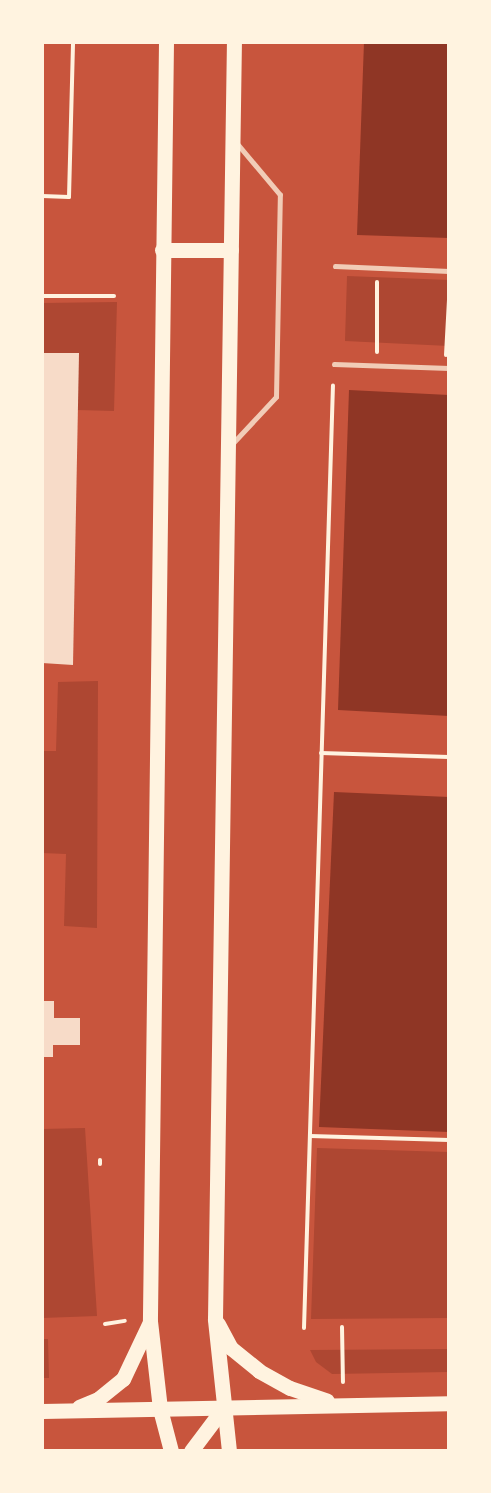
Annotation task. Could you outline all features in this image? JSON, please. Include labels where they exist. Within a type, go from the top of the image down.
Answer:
[{"type":"main road","points":[[166,42],[150,1321],[160,1409],[171,1451]]},
{"type":"main road","points":[[229,1451],[215,1319],[234,42]]},
{"type":"main road","points":[[162,250],[231,250]]},
{"type":"main road","points":[[215,1319],[231,1348],[259,1371],[307,1394],[344,1405]]},
{"type":"main road","points":[[70,1410],[98,1399],[123,1379],[150,1321]]},
{"type":"main road","points":[[42,1411],[449,1403]]},
{"type":"main road","points":[[191,1451],[224,1407]]},
{"type":"street","points":[[335,266],[449,271]]},
{"type":"street","points":[[334,364],[447,368]]},
{"type":"lane","points":[[228,448],[276,397],[280,195],[232,140]]},
{"type":"path","points":[[42,196],[69,197],[73,42]]},
{"type":"path","points":[[377,268],[378,365]]},
{"type":"path","points":[[42,296],[114,296]]},
{"type":"path","points":[[447,368],[449,299]]},
{"type":"path","points":[[304,1328],[333,385]]},
{"type":"path","points":[[321,753],[449,757]]},
{"type":"path","points":[[310,1136],[449,1140]]},
{"type":"path","points":[[105,1324],[125,1321]]},
{"type":"path","points":[[342,1327],[343,1382]]},
{"type":"shaded area","points":[[364,42],[449,42],[449,238],[357,235]]},
{"type":"shaded area","points":[[347,276],[449,280],[449,346],[345,341]]},
{"type":"shaded area","points":[[117,302],[114,411],[77,410],[79,353],[42,353],[42,303]]},
{"type":"shaded area","points":[[349,390],[449,395],[449,716],[338,710]]},
{"type":"shaded area","points":[[98,681],[97,928],[64,926],[66,854],[42,853],[42,751],[56,751],[58,682]]},
{"type":"shaded area","points":[[334,792],[449,797],[449,1132],[319,1127]]},
{"type":"shaded area","points":[[85,1128],[97,1316],[42,1318],[42,1129]]},
{"type":"shaded area","points":[[317,1148],[449,1152],[449,1318],[311,1319]]},
{"type":"shaded area","points":[[42,1339],[48,1339],[49,1378],[42,1378]]},
{"type":"shaded area","points":[[449,1349],[449,1372],[332,1374],[316,1362],[310,1350]]},
{"type":"building","points":[[42,353],[79,353],[73,665],[42,663]]},
{"type":"building","points":[[42,1001],[54,1001],[54,1018],[80,1018],[80,1045],[53,1045],[53,1057],[42,1057]]}]
